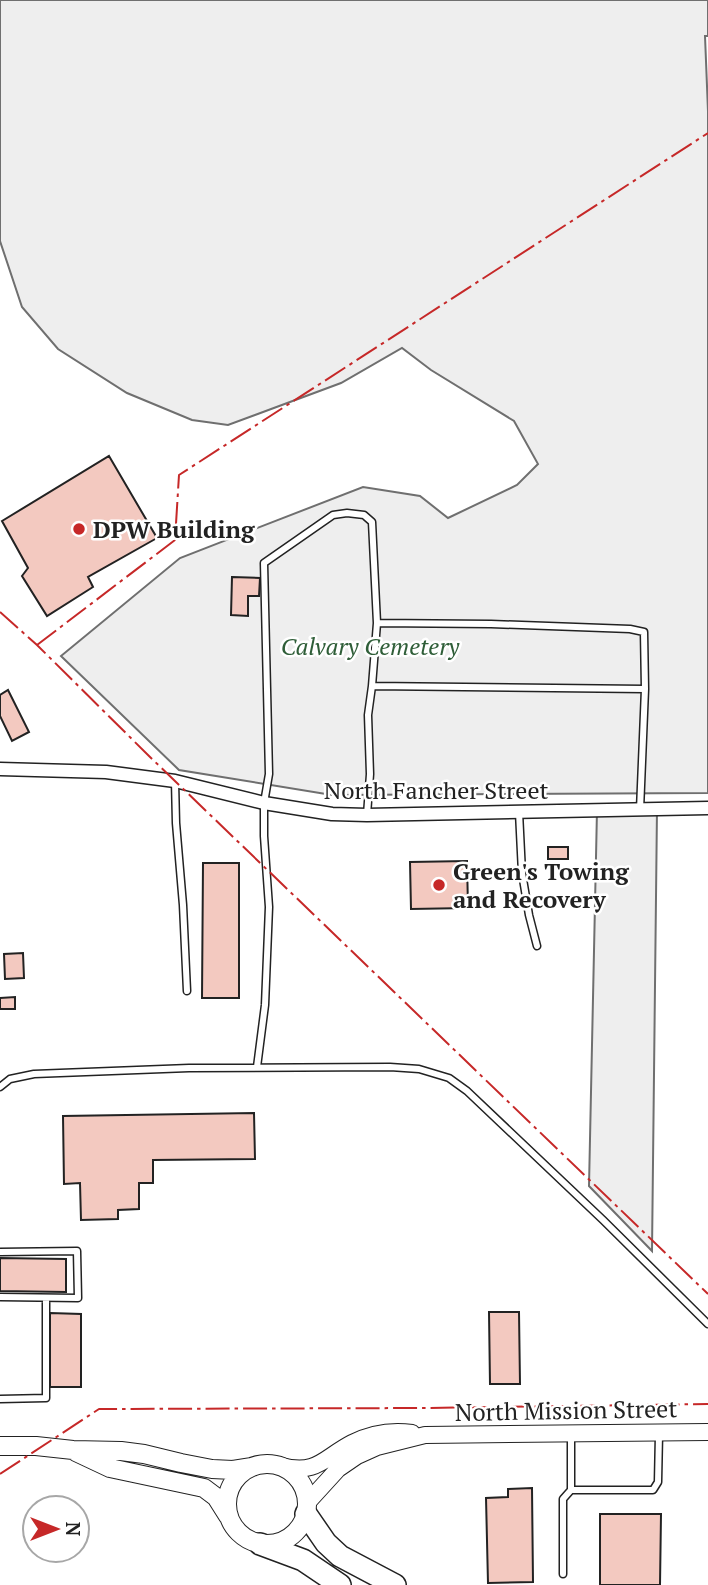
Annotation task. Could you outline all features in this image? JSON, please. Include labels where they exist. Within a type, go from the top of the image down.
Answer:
[{"type":"highway","points":[[307,1508],[326,1543],[340,1556],[395,1585]]},
{"type":"highway","points":[[260,1544],[303,1560],[340,1585]]},
{"type":"main road","name":"North Mission Street","points":[[0,1446],[134,1452],[212,1469],[233,1470],[266,1464],[307,1469],[354,1442],[384,1432],[425,1436]]},
{"type":"main road","name":"North Mission Street","points":[[73,1450],[110,1468],[204,1488],[216,1497],[231,1523],[247,1539],[260,1544],[275,1544],[289,1538],[299,1528],[307,1508],[338,1469],[377,1447],[425,1436],[708,1433]]},
{"type":"main road","points":[[281,1466],[299,1479],[305,1492],[307,1508]]},
{"type":"main road","points":[[229,1516],[227,1501],[231,1487],[239,1475],[252,1467]]},
{"type":"street","name":"North Fancher Street","points":[[0,769],[106,772],[175,781],[264,803],[332,814],[708,808]]},
{"type":"lane","points":[[257,1067],[265,1004],[268,921],[264,803],[269,774],[264,563],[333,515],[347,513],[364,515],[372,522],[377,623],[373,686],[368,715],[370,774],[367,815]]},
{"type":"lane","points":[[377,623],[491,624],[630,629],[645,632],[640,810]]},
{"type":"lane","points":[[373,686],[645,689]]},
{"type":"lane","points":[[175,781],[187,991]]},
{"type":"lane","points":[[519,812],[522,873],[537,946]]},
{"type":"lane","points":[[0,1087],[10,1079],[34,1074],[257,1067],[390,1067],[419,1069],[449,1078],[508,1128],[708,1324]]},
{"type":"lane","points":[[0,1252],[77,1251],[78,1298],[0,1297]]},
{"type":"lane","points":[[0,1399],[46,1398],[46,1298]]},
{"type":"lane","points":[[562,1574],[563,1499],[571,1490],[571,1433]]},
{"type":"lane","points":[[571,1490],[653,1490],[658,1482],[659,1434]]},
{"type":"green space","name":"Calvary Cemetery","points":[[0,0],[708,0],[708,36],[705,36],[708,111],[708,793],[332,795],[179,770],[61,656],[180,558],[363,487],[420,496],[448,518],[517,485],[538,464],[514,421],[431,370],[402,348],[341,383],[228,425],[192,420],[127,393],[58,349],[22,307],[0,241]]},
{"type":"green space","points":[[657,809],[652,1251],[589,1186],[597,810]]},
{"type":"building","name":"DPW Building","points":[[109,456],[157,538],[88,577],[93,587],[47,616],[22,576],[28,568],[2,521]]},
{"type":"building","points":[[232,577],[260,578],[259,596],[248,596],[248,616],[231,615]]},
{"type":"building","points":[[8,690],[29,732],[12,741],[0,716],[0,695]]},
{"type":"building","points":[[548,847],[568,847],[568,859],[548,859]]},
{"type":"building","name":"Green's Towing and Recovery","points":[[467,861],[468,908],[411,909],[410,862]]},
{"type":"building","points":[[203,863],[239,863],[239,998],[202,998]]},
{"type":"building","points":[[23,953],[24,978],[5,979],[4,954]]},
{"type":"building","points":[[15,997],[15,1009],[0,1009],[0,998]]},
{"type":"building","points":[[254,1113],[255,1159],[153,1160],[153,1183],[139,1183],[139,1209],[118,1210],[118,1219],[81,1220],[80,1183],[64,1184],[63,1116]]},
{"type":"building","points":[[0,1258],[66,1259],[66,1292],[0,1291]]},
{"type":"building","points":[[489,1312],[519,1312],[520,1384],[490,1384]]},
{"type":"building","points":[[50,1313],[81,1314],[81,1387],[50,1387]]},
{"type":"building","points":[[532,1488],[533,1582],[488,1583],[486,1498],[508,1497],[508,1489]]},
{"type":"building","points":[[600,1514],[661,1514],[660,1585],[600,1585]]},
{"type":"power","points":[[37,645],[175,540],[179,475],[708,133]]},
{"type":"power","points":[[0,612],[708,1294]]},
{"type":"power","points":[[0,1474],[99,1409],[708,1404]]},
{"type":"place","name":"DPW Building","points":[[79,529]]},
{"type":"place","name":"Green's Towing and Recovery","points":[[439,885]]}]
